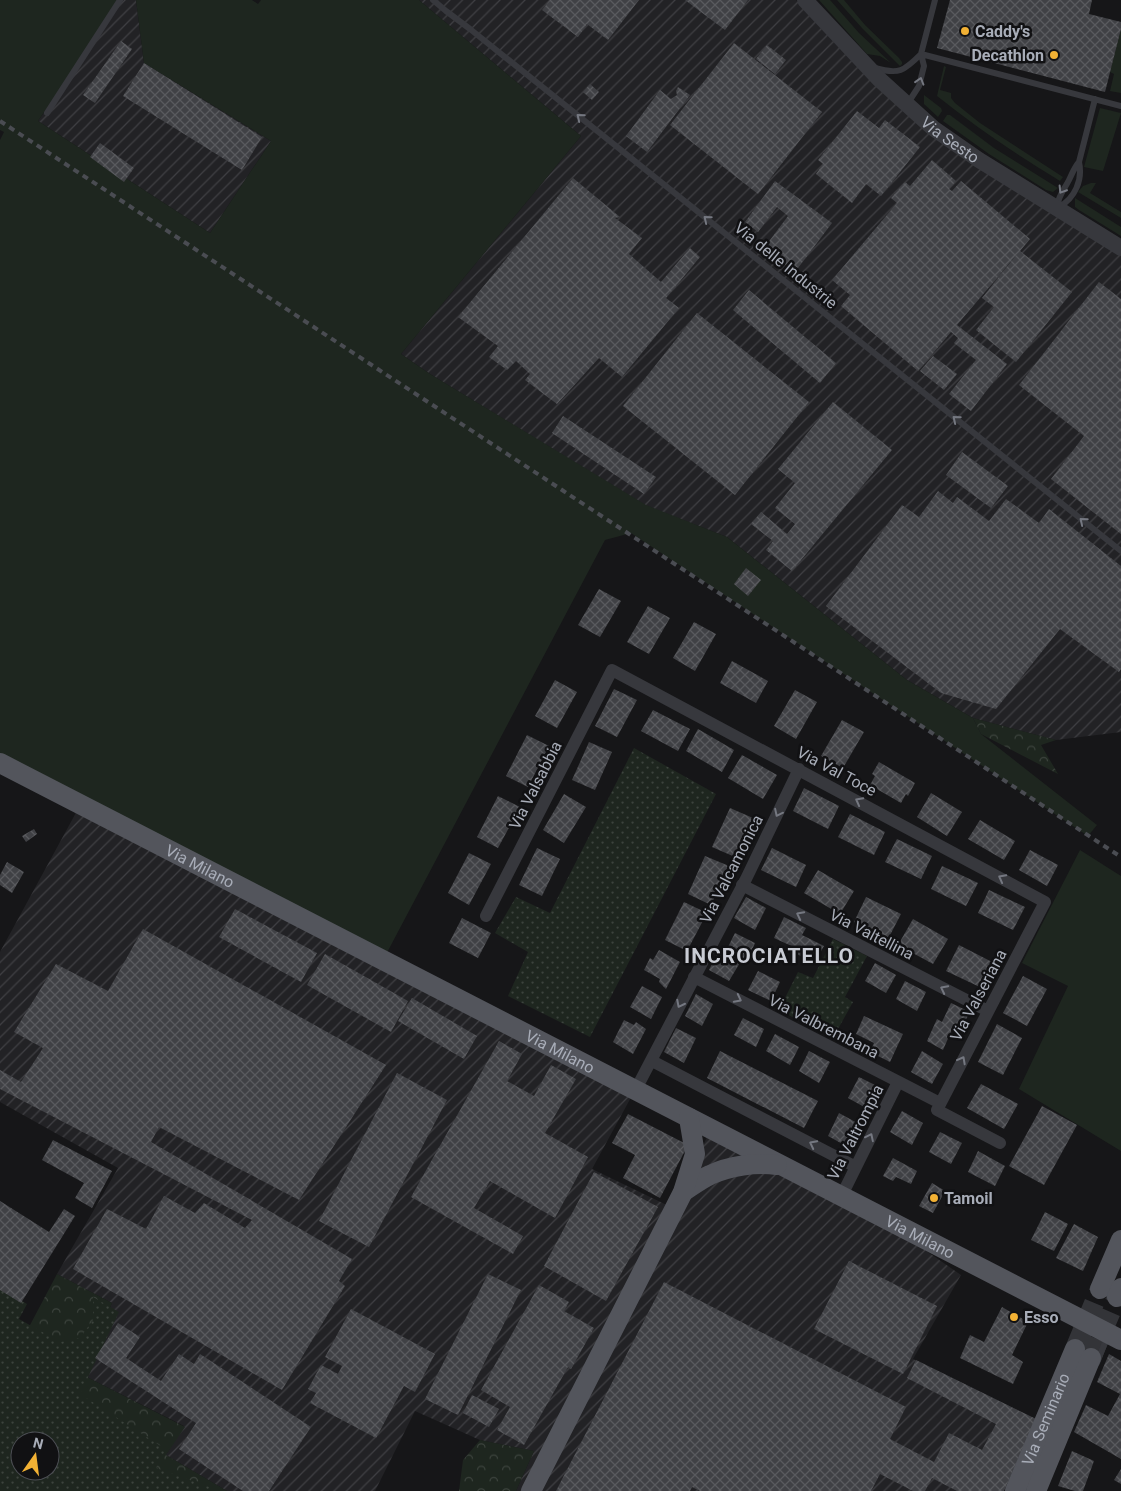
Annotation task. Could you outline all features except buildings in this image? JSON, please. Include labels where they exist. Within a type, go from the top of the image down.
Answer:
[{"type":"main road","name":"Via Milano","points":[[0,764],[1115,1337]]},
{"type":"main road","points":[[531,1491],[683,1192],[695,1154],[689,1118]]},
{"type":"main road","points":[[695,1154],[711,1137],[719,1134],[722,1144],[720,1158],[710,1175]]},
{"type":"main road","points":[[683,1192],[710,1175],[729,1168],[770,1164],[781,1166]]},
{"type":"main road","points":[[1113,1292],[1121,1240]]},
{"type":"main road","name":"Via Seminario","points":[[1015,1491],[1087,1359]]},
{"type":"main road","name":"Via Seminario","points":[[1036,1491],[1087,1359]]},
{"type":"street","name":"Via Sesto","points":[[805,0],[865,65],[933,128],[979,160],[1121,248]]},
{"type":"street","name":"Via Val Toce","points":[[612,670],[799,768],[1045,902]]},
{"type":"street","name":"Via Valsabbia","points":[[486,916],[612,670]]},
{"type":"street","name":"Via Valcamonica","points":[[636,1091],[742,886],[799,768]]},
{"type":"street","name":"Via Valtellina","points":[[742,886],[988,1011]]},
{"type":"street","name":"Via Valseriana","points":[[940,1103],[1045,902]]},
{"type":"street","name":"Via Valbrembana","points":[[694,977],[940,1103]]},
{"type":"street","points":[[652,1061],[856,1167]]},
{"type":"street","name":"Via Valtrompia","points":[[841,1197],[898,1082]]},
{"type":"street","points":[[940,1103],[937,1110],[1000,1143]]},
{"type":"lane","points":[[47,113],[120,0]]},
{"type":"lane","name":"Via delle Industrie","points":[[433,0],[1121,552]]},
{"type":"lane","points":[[906,104],[919,86],[924,66],[922,54],[935,0]]},
{"type":"lane","points":[[865,65],[889,72],[898,72],[906,68],[922,54]]},
{"type":"lane","points":[[922,54],[1121,106]]},
{"type":"lane","points":[[1057,208],[1067,202],[1078,184],[1080,175],[1079,162],[1095,99]]},
{"type":"lane","points":[[1057,208],[1058,197],[1069,180],[1073,168],[1079,162]]},
{"type":"lane","points":[[1087,1359],[1115,1337]]},
{"type":"shaded area","points":[[121,0],[136,0],[144,63],[271,141],[210,233],[38,121]]},
{"type":"shaded area","points":[[419,0],[796,0],[930,132],[1121,254],[1121,732],[1056,740],[973,718],[907,680],[727,537],[646,506],[430,374],[401,354],[581,136]]},
{"type":"shaded area","points":[[78,809],[635,1090],[592,1169],[675,1209],[710,1130],[867,1210],[961,1275],[913,1359],[1036,1419],[1004,1491],[516,1491],[534,1451],[480,1440],[415,1411],[375,1491],[227,1491],[166,1455],[184,1426],[81,1374],[112,1303],[57,1274],[118,1168],[0,1102],[0,952]]},
{"type":"green space","points":[[0,0],[121,0],[38,121],[210,233],[271,141],[144,63],[136,0],[252,0],[258,4],[261,0],[419,0],[581,136],[401,354],[430,374],[646,505],[727,537],[907,680],[973,718],[981,734],[1097,825],[1088,836],[631,533],[605,540],[381,964],[0,769],[0,140],[4,132],[0,130]]},
{"type":"green space","points":[[819,0],[830,0],[859,33],[891,63],[880,56],[867,54]]},
{"type":"green space","points":[[837,0],[844,0],[865,25],[899,58],[902,62],[900,66],[862,28]]},
{"type":"green space","points":[[1121,29],[1121,93],[1110,91],[1114,74],[1110,72]]},
{"type":"green space","points":[[944,66],[946,67],[940,90],[951,93],[951,98],[955,103],[980,123],[1063,177],[1060,181],[997,141],[937,96]]},
{"type":"green space","points":[[924,95],[941,108],[942,111],[938,117],[924,104]]},
{"type":"green space","points":[[1100,108],[1121,113],[1103,171],[1084,167]]},
{"type":"green space","points":[[947,115],[950,115],[994,148],[1058,188],[1053,192],[1046,190],[989,154],[943,121]]},
{"type":"green space","points":[[1096,183],[1090,193],[1121,212],[1121,218],[1078,192],[1083,186]]},
{"type":"green space","points":[[1075,198],[1121,227],[1121,236],[1075,207]]},
{"type":"green space","points":[[973,718],[1056,740],[1041,745],[1058,774],[981,734]]},
{"type":"green space","points":[[634,748],[716,794],[590,1037],[508,996],[528,952],[495,933],[516,897],[550,913]]},
{"type":"green space","points":[[1080,850],[1121,876],[1121,1151],[1019,1089],[1068,986],[1022,963]]},
{"type":"green space","points":[[833,939],[867,956],[845,997],[853,1002],[833,1038],[779,1010],[798,972],[813,978]]},
{"type":"green space","points":[[57,1274],[112,1303],[81,1374],[185,1427],[166,1455],[227,1491],[0,1491],[0,1311],[29,1327]]},
{"type":"green space","points":[[0,1288],[27,1304],[19,1319],[60,1342],[80,1338],[93,1320],[93,1297],[119,1312],[80,1394],[167,1450],[156,1468],[221,1491],[0,1491]]},
{"type":"green space","points":[[480,1440],[534,1451],[516,1491],[459,1491],[463,1460]]},
{"type":"tunnel","points":[[1075,1349],[1100,1289]]},
{"type":"tunnel","points":[[1091,1358],[1117,1297]]},
{"type":"railway","points":[[0,121],[1121,857]]},
{"type":"place","name":"Caddy's","points":[[965,31]]},
{"type":"place","name":"Decathlon","points":[[1054,55]]},
{"type":"place","name":"Tamoil","points":[[934,1198]]},
{"type":"place","name":"Esso","points":[[1014,1317]]},
{"type":"district","name":"INCROCIATELLO","points":[[769,956]]}]
